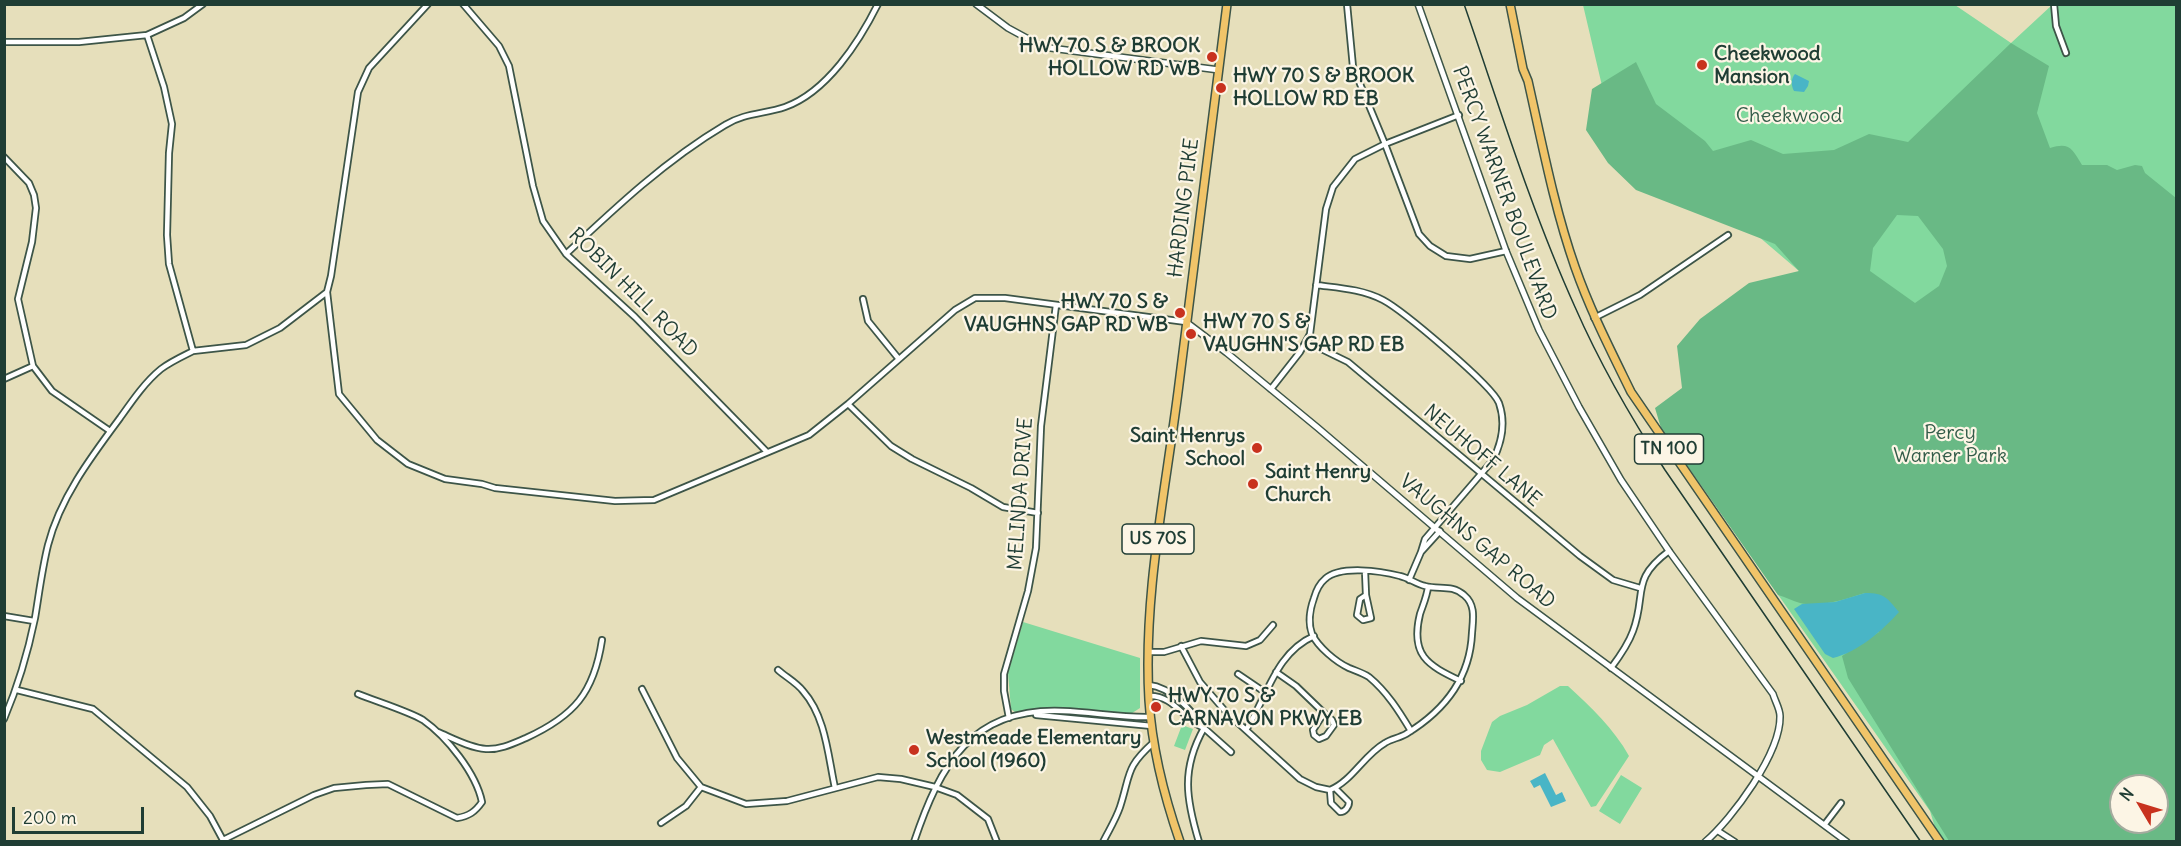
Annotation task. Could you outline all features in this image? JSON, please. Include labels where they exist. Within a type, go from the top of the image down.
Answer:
[{"type":"main road","name":"HARDING PIKE","points":[[1180,842],[1166,796],[1154,741],[1149,696],[1148,652],[1154,576],[1227,4]]},
{"type":"main road","name":"TN 100","points":[[1510,4],[1523,69],[1528,81],[1561,222],[1575,268],[1594,318],[1641,410],[1940,842]]},
{"type":"street","points":[[4,42],[80,42],[147,34],[184,18],[203,4]]},
{"type":"street","points":[[428,4],[369,68],[358,93],[327,292],[339,394],[377,440],[408,464],[445,479],[495,488],[634,502],[654,500],[809,435],[848,404],[955,310],[975,298],[1005,298],[1186,322]]},
{"type":"street","name":"ROBIN HILL ROAD","points":[[463,4],[499,46],[509,66],[533,186],[543,220],[566,254],[635,317],[766,452]]},
{"type":"street","points":[[566,254],[616,206],[668,164],[724,125],[738,117],[789,106],[816,87],[839,66],[858,42],[878,4]]},
{"type":"street","points":[[976,4],[1008,28],[1043,47],[1219,70]]},
{"type":"street","points":[[1347,4],[1353,67],[1419,234],[1430,246],[1446,256],[1470,259],[1506,251]]},
{"type":"street","name":"PERCY WARNER BOULEVARD","points":[[1418,4],[1506,251],[1539,330],[1579,407],[1621,480],[1669,551],[1773,694],[1780,714],[1779,733],[1771,755],[1718,831],[1705,842]]},
{"type":"street","points":[[2054,4],[2056,26],[2066,53]]},
{"type":"street","points":[[147,34],[164,87],[172,124],[167,235],[169,264],[193,351]]},
{"type":"street","points":[[1271,389],[1307,342],[1313,320],[1326,208],[1333,187],[1355,159],[1385,144],[1459,115]]},
{"type":"street","points":[[4,157],[28,183],[34,195],[36,208],[32,242],[18,299],[33,366],[52,391],[110,431]]},
{"type":"street","points":[[1594,318],[1640,295],[1728,235]]},
{"type":"street","points":[[1316,285],[1358,290],[1383,300],[1415,324],[1486,385],[1498,401],[1503,423],[1500,445],[1493,460],[1421,552],[1409,580]]},
{"type":"street","points":[[4,719],[17,690],[34,621],[48,546],[56,522],[67,497],[137,394],[162,368],[193,351],[246,345],[280,328],[327,292]]},
{"type":"street","points":[[862,298],[868,321],[898,358]]},
{"type":"street","name":"MELINDA DRIVE","points":[[1009,718],[1004,692],[1005,669],[1031,578],[1036,548],[1041,426],[1056,305]]},
{"type":"street","name":"VAUGHNS GAP ROAD","points":[[1186,322],[1271,389],[1517,598],[1847,842]]},
{"type":"street","name":"NEUHOFF LANE","points":[[1307,342],[1348,362],[1483,474],[1548,532],[1613,580],[1640,588]]},
{"type":"street","points":[[4,379],[33,366]]},
{"type":"street","points":[[848,404],[891,446],[912,459],[971,488],[1003,507],[1038,513]]},
{"type":"street","points":[[1611,668],[1624,650],[1634,630],[1640,588],[1646,574],[1655,561],[1669,551]]},
{"type":"street","points":[[1181,646],[1196,676],[1210,695],[1246,730],[1300,779],[1316,787],[1333,789],[1348,801],[1349,805],[1340,812],[1333,805],[1333,789],[1381,745],[1411,731],[1440,709],[1461,681],[1472,646],[1473,613],[1471,604],[1463,594],[1454,589],[1428,587],[1398,576],[1365,571],[1335,573],[1321,583],[1311,610],[1310,622],[1314,636],[1322,647],[1340,662],[1366,675],[1379,687],[1396,707],[1411,731]]},
{"type":"street","points":[[1365,571],[1366,595],[1371,618],[1361,620],[1357,613],[1360,599],[1366,595]]},
{"type":"street","points":[[1428,587],[1419,624],[1420,653],[1434,668],[1461,681]]},
{"type":"street","points":[[4,616],[34,621]]},
{"type":"street","points":[[1148,652],[1164,651],[1204,640],[1246,646],[1260,640],[1273,625]]},
{"type":"street","points":[[1246,730],[1258,711],[1276,672],[1291,651],[1314,636]]},
{"type":"street","points":[[435,731],[484,749],[496,749],[508,746],[550,726],[568,714],[581,700],[598,662],[602,640]]},
{"type":"street","points":[[778,670],[802,688],[810,699],[823,728],[835,788]]},
{"type":"street","points":[[1276,672],[1296,686],[1332,720],[1334,725],[1326,736],[1319,739],[1314,735],[1313,730],[1324,713]]},
{"type":"street","points":[[1238,674],[1266,693]]},
{"type":"street","points":[[1149,685],[1159,687],[1171,694],[1231,752]]},
{"type":"street","points":[[642,689],[677,758],[701,787],[746,804],[788,801],[878,777],[901,779],[957,795],[988,819],[997,842]]},
{"type":"street","points":[[17,690],[93,709],[187,787],[210,816],[224,841],[314,795],[334,788],[388,784],[457,818],[476,812],[482,802],[479,788],[469,769],[435,731],[422,720],[358,694]]},
{"type":"street","points":[[1149,696],[1167,699],[1196,725],[1204,728]]},
{"type":"street","points":[[914,842],[935,787],[948,763],[968,741],[989,726],[1034,712],[1064,711],[1122,717],[1151,717]]},
{"type":"street","points":[[1021,715],[1044,715],[1152,726]]},
{"type":"street","points":[[1199,842],[1190,806],[1187,776],[1192,753],[1204,728]]},
{"type":"street","points":[[1103,842],[1120,808],[1131,766],[1154,741]]},
{"type":"street","points":[[661,823],[686,806],[701,787]]},
{"type":"street","points":[[1825,824],[1841,803]]},
{"type":"street","points":[[1718,831],[1735,842]]},
{"type":"green space","name":"Percy Warner Park","points":[[1583,5],[1955,5],[2011,43],[2052,5],[2176,5],[2176,841],[1939,841],[1930,811],[1661,428],[1799,271],[1607,107]]},
{"type":"green space","name":"Percy Warner Park","points":[[2011,43],[2049,66],[2037,113],[2050,148],[2062,146],[2070,148],[2082,165],[2107,165],[2117,170],[2135,165],[2142,166],[2145,173],[2176,198],[2176,841],[1949,841],[1848,678],[1842,656],[1879,632],[1865,593],[1816,604],[1800,603],[1778,595],[1661,428],[1655,408],[1682,388],[1677,346],[1700,319],[1749,283],[1799,271],[1775,244],[1636,190],[1608,163],[1586,130],[1592,89],[1636,62],[1656,104],[1705,141],[1713,151],[1751,140],[1783,154],[1834,150],[1869,134],[1908,142]],"holes":[[[1897,215],[1918,216],[1943,249],[1947,266],[1939,286],[1915,303],[1870,271],[1873,248]]]},
{"type":"green space","points":[[1023,622],[1140,658],[1140,708],[1129,715],[1063,708],[1015,712],[1011,709],[1008,673]]},
{"type":"green space","points":[[1560,686],[1568,686],[1593,710],[1629,756],[1596,806],[1591,807],[1553,739],[1544,745],[1540,755],[1500,772],[1487,770],[1481,760],[1481,751],[1492,722]]},
{"type":"green space","points":[[1182,725],[1193,729],[1185,750],[1174,746]]},
{"type":"green space","points":[[1621,775],[1642,788],[1620,824],[1599,811]]},
{"type":"water","points":[[1795,74],[1809,81],[1804,92],[1794,91],[1792,87]]},
{"type":"water","points":[[1865,593],[1885,597],[1899,612],[1860,646],[1833,658],[1825,654],[1794,609],[1802,604],[1835,602]]},
{"type":"water","points":[[1545,773],[1556,795],[1562,792],[1566,801],[1551,807],[1540,785],[1534,788],[1530,781]]},
{"type":"railway","points":[[1464,4],[1544,233],[1585,328],[1617,390],[1665,470],[1921,842]]},
{"type":"place","name":"HWY 70 S & BROOK HOLLOW RD WB","points":[[1212,57]]},
{"type":"place","name":"Cheekwood Mansion","points":[[1702,65]]},
{"type":"place","name":"HWY 70 S & BROOK HOLLOW RD EB","points":[[1221,88]]},
{"type":"place","name":"HWY 70 S & VAUGHNS GAP RD WB","points":[[1180,313]]},
{"type":"place","name":"HWY 70 S & VAUGHN'S GAP RD EB","points":[[1191,334]]},
{"type":"place","name":"Saint Henrys School","points":[[1257,448]]},
{"type":"place","name":"Saint Henry Church","points":[[1253,484]]},
{"type":"place","name":"HWY 70 S & CARNAVON PKWY EB","points":[[1156,707]]},
{"type":"place","name":"Westmeade Elementary School (1960)","points":[[914,750]]},
{"type":"park label","name":"Cheekwood","points":[[1789,116]]}]
